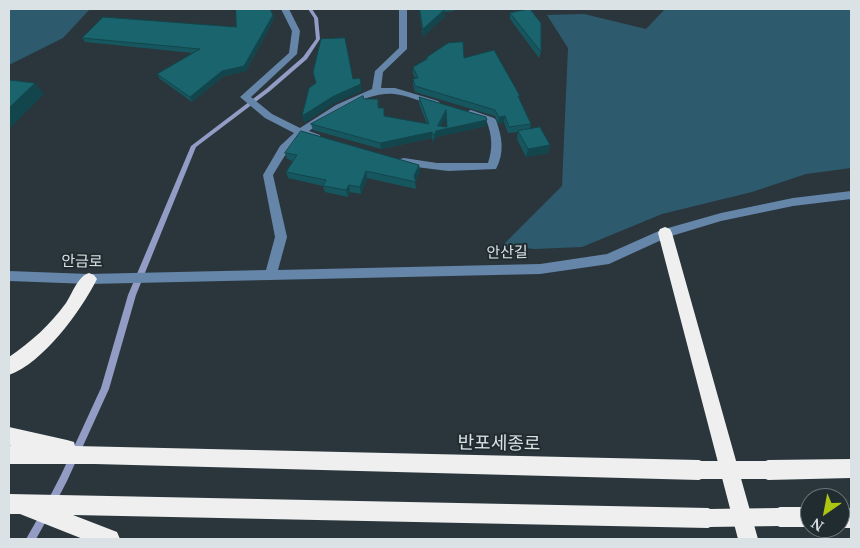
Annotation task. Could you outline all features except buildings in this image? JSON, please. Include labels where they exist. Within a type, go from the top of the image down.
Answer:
[{"type":"highway","points":[[665,233],[748,539]]},
{"type":"highway","points":[[9,367],[51,334],[76,303],[88,279]]},
{"type":"highway","points":[[9,436],[39,449]]},
{"type":"highway","points":[[9,455],[39,449]]},
{"type":"highway","name":"반포세종로","points":[[39,449],[95,455],[699,470],[851,468]]},
{"type":"highway","points":[[11,504],[708,518],[800,517]]},
{"type":"highway","points":[[11,504],[110,539]]},
{"type":"street","points":[[285,9],[296,31],[293,54],[245,97],[256,109],[302,132],[330,141]]},
{"type":"street","points":[[376,91],[379,71],[403,49],[403,9]]},
{"type":"street","points":[[270,276],[281,237],[268,175],[285,146],[327,114],[376,91],[395,91],[444,106]]},
{"type":"street","points":[[390,159],[419,166],[459,168],[492,166],[498,150],[498,138],[491,120],[460,110]]},
{"type":"street","name":"안산길","points":[[154,278],[540,269],[609,259],[665,233],[721,217],[793,202],[851,195]]},
{"type":"street","name":"안금로","points":[[9,276],[88,279],[154,278]]},
{"type":"shaded area","points":[[9,9],[90,9],[63,38],[9,65]]},
{"type":"shaded area","points":[[665,9],[851,9],[851,168],[806,174],[752,192],[662,214],[582,247],[534,249],[503,245],[562,186],[568,48],[547,15],[584,14],[646,29]]},
{"type":"waterway","points":[[51,503],[105,389],[132,295],[194,146],[268,90],[305,58],[318,39],[316,18],[310,9]]},
{"type":"waterway","points":[[31,539],[45,514]]}]
